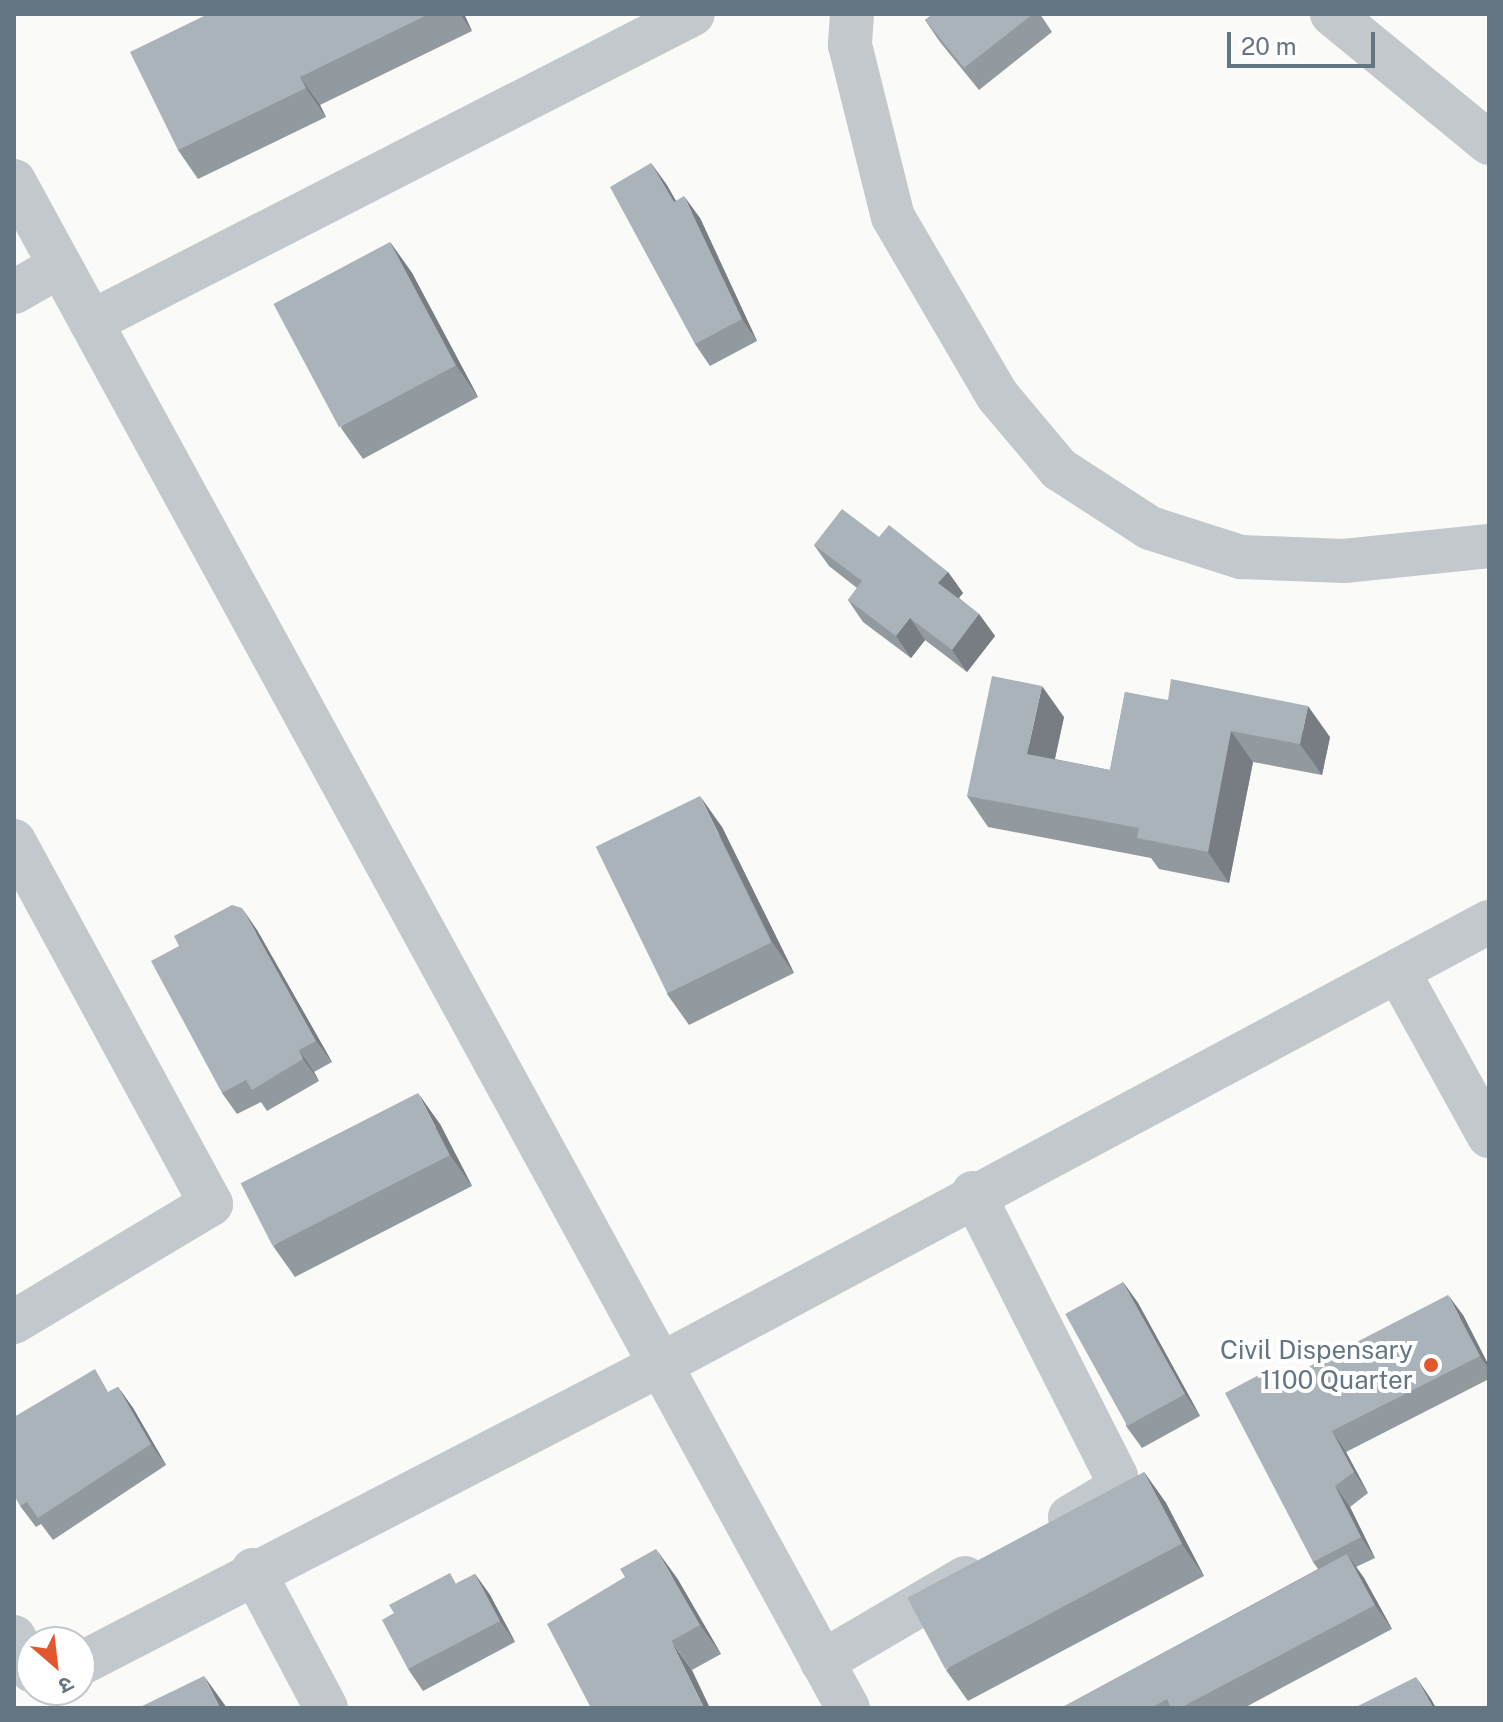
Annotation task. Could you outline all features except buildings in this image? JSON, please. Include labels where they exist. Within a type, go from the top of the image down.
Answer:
[{"type":"street","points":[[91,322],[693,14]]},
{"type":"street","points":[[852,14],[850,45],[893,217],[997,395],[1059,469],[1150,528],[1241,557],[1344,561],[1489,546]]},
{"type":"street","points":[[1332,14],[1489,143]]},
{"type":"street","points":[[14,181],[848,1708]]},
{"type":"street","points":[[14,292],[60,266]]},
{"type":"street","points":[[14,841],[211,1204],[14,1322]]},
{"type":"street","points":[[96,1655],[253,1570],[660,1365],[973,1193],[1400,975],[1489,922]]},
{"type":"street","points":[[1400,975],[1489,1136]]},
{"type":"street","points":[[822,1662],[1117,1486],[973,1193]]},
{"type":"street","points":[[253,1570],[326,1708]]},
{"type":"place","name":"Civil Dispensary 1100 Quarter","points":[[1431,1365]]}]
